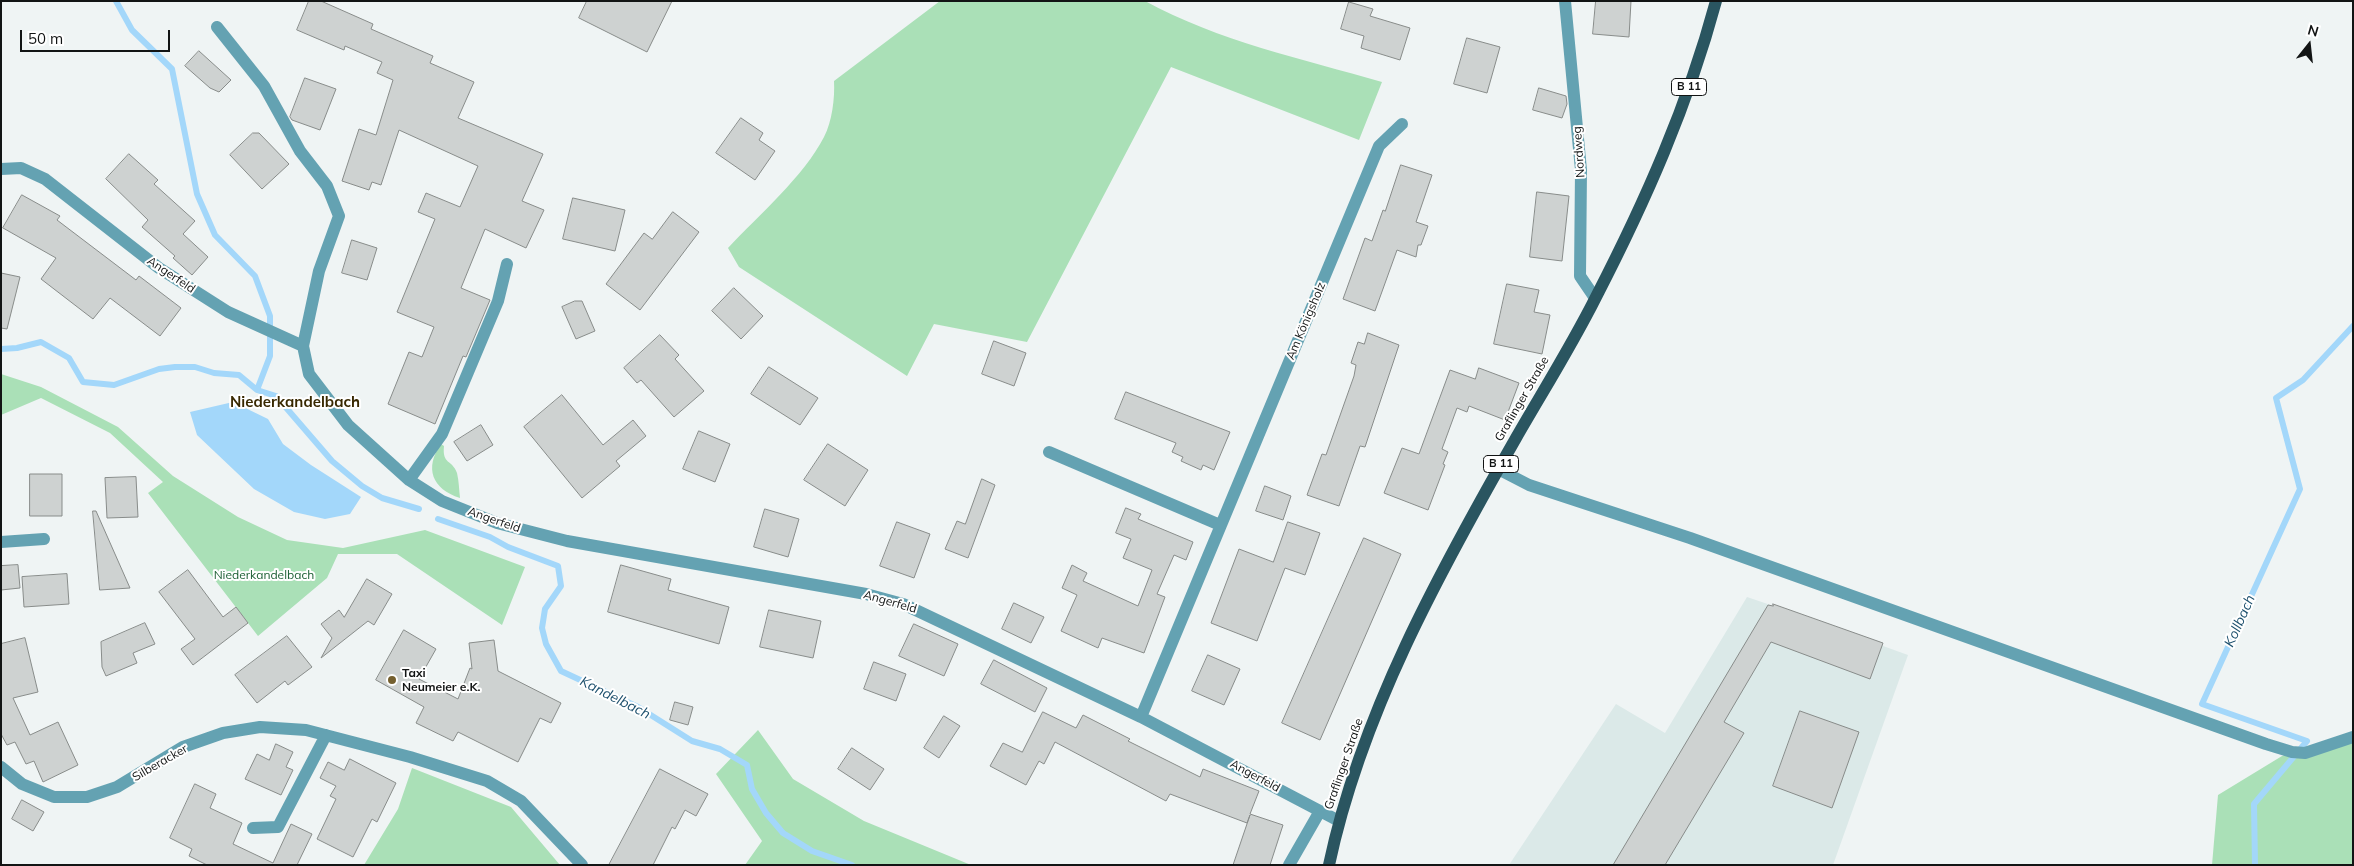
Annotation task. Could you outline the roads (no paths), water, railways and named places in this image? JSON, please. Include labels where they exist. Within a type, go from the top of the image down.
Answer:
[{"type":"main road","name":"Graflinger Straße","points":[[1329,865],[1339,821],[1374,721],[1412,632],[1498,469],[1596,298],[1657,170],[1703,50],[1716,1]]},
{"type":"street","name":"Nordweg","points":[[1565,1],[1581,170],[1580,276],[1596,298]]},
{"type":"street","points":[[217,27],[264,86],[300,151],[327,186],[339,216],[320,271],[303,346]]},
{"type":"street","name":"Am Königsholz","points":[[1141,717],[1379,146],[1402,124]]},
{"type":"street","name":"Angerfeld","points":[[1,169],[21,168],[45,179],[159,268],[228,312],[303,346],[309,374],[348,425],[409,480],[442,501],[497,523],[559,539],[866,594],[903,604],[1141,717],[1339,821]]},
{"type":"street","points":[[409,480],[442,434],[498,301],[507,264]]},
{"type":"street","points":[[1049,452],[1220,525]]},
{"type":"street","points":[[1498,469],[1529,486],[1690,538],[1912,620],[2266,744],[2292,752],[2305,753],[2353,737]]},
{"type":"street","points":[[1,542],[44,538]]},
{"type":"street","name":"Silberacker","points":[[1,767],[22,784],[54,797],[87,797],[117,787],[184,747],[224,733],[260,726],[306,730],[410,757],[487,781],[521,801],[582,865]]},
{"type":"street","points":[[253,828],[278,827],[326,736]]},
{"type":"street","points":[[1290,865],[1320,810]]},
{"type":"water","points":[[233,402],[268,419],[283,444],[311,465],[361,497],[350,514],[325,519],[294,512],[254,489],[197,435],[190,412]]},
{"type":"waterway","points":[[116,1],[132,30],[172,69],[197,194],[215,235],[255,276],[270,316],[270,356],[257,390]]},
{"type":"waterway","name":"Kollbach","points":[[2255,865],[2254,804],[2307,741],[2202,704],[2300,489],[2276,398],[2303,380],[2353,326]]},
{"type":"waterway","name":"Kandelbach","points":[[1,349],[17,348],[41,342],[69,358],[83,382],[114,385],[159,369],[175,367],[195,367],[214,373],[239,375],[257,390],[276,396],[332,461],[362,486],[382,498],[419,509]]},
{"type":"waterway","name":"Kandelbach","points":[[438,519],[490,537],[508,547],[558,566],[561,586],[545,609],[542,628],[546,644],[561,671],[638,707],[692,741],[720,749],[747,765],[752,789],[766,813],[783,833],[812,851],[852,865]]},
{"type":"place","name":"Taxi Neumeier e.K.","points":[[392,680]]},
{"type":"district","name":"Niederkandelbach","points":[[295,402]]}]
